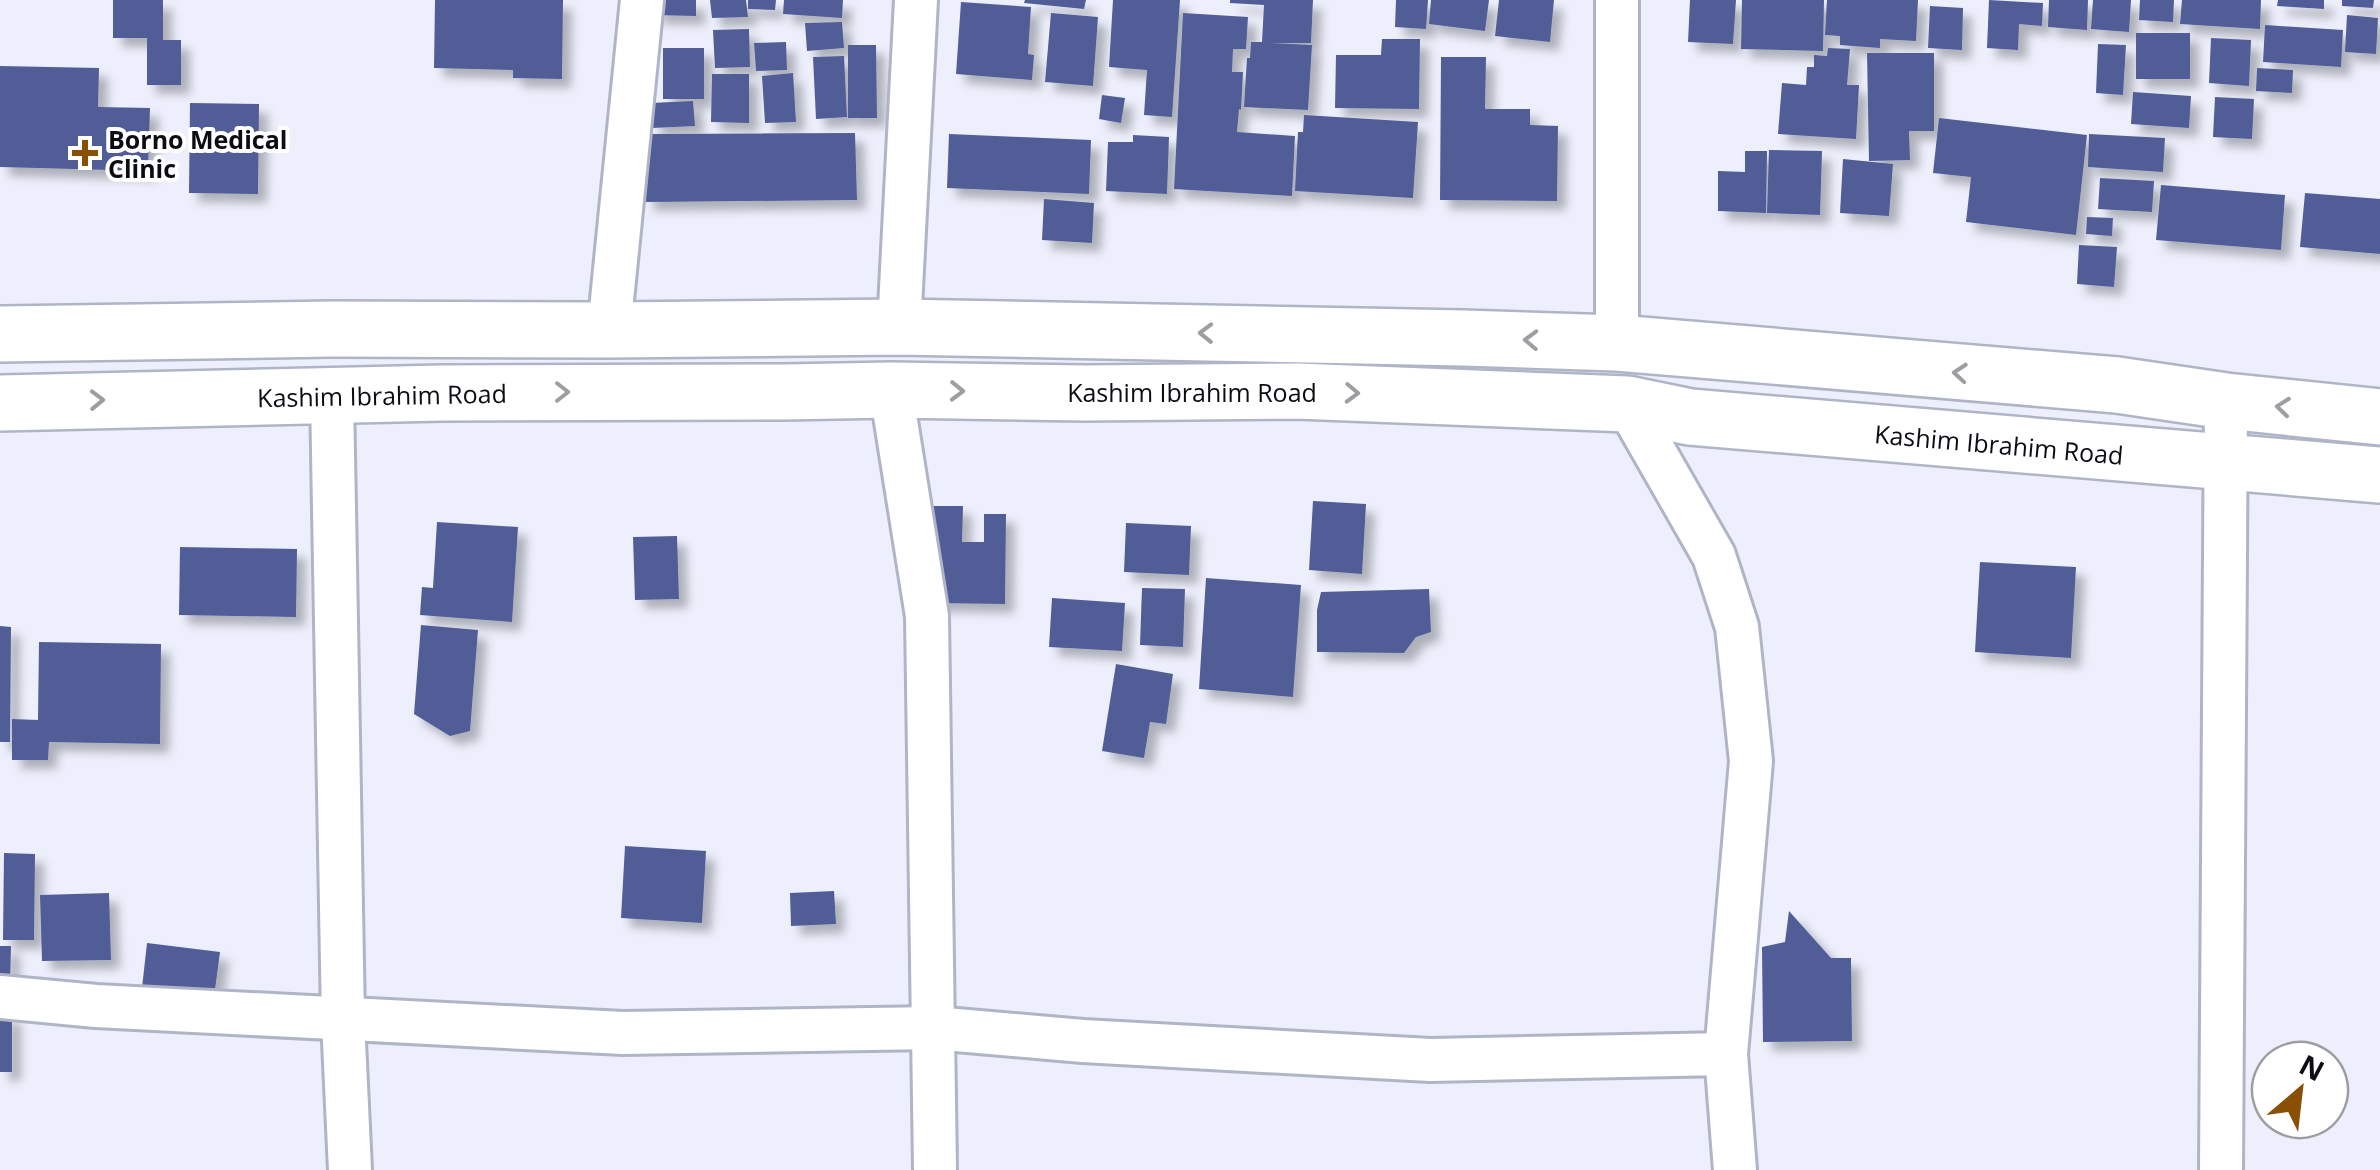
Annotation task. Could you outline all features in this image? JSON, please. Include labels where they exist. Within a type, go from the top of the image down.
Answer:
[{"type":"highway","points":[[0,334],[332,328],[899,327],[1617,343],[2117,385],[2380,418]]},
{"type":"highway","name":"Kashim Ibrahim Road","points":[[0,403],[332,395],[1298,391],[1627,404],[1690,417],[2380,476]]},
{"type":"street","points":[[608,330],[642,0]]},
{"type":"street","points":[[899,327],[916,0]]},
{"type":"street","points":[[1617,343],[1618,0]]},
{"type":"street","points":[[892,390],[927,616],[934,1170]]},
{"type":"street","points":[[332,395],[343,1020],[350,1170]]},
{"type":"street","points":[[2220,1170],[2226,401]]},
{"type":"street","points":[[1627,404],[1714,556],[1737,627],[1751,761],[1726,1054],[1736,1170]]},
{"type":"street","points":[[0,997],[96,1006],[623,1033],[933,1028],[1083,1041],[1430,1060],[1726,1054]]},
{"type":"building","points":[[113,0],[163,0],[163,40],[181,40],[181,85],[147,85],[147,38],[113,38]]},
{"type":"building","points":[[435,0],[563,0],[562,79],[513,78],[513,70],[434,68]]},
{"type":"building","points":[[653,0],[696,0],[696,16],[653,15]]},
{"type":"building","points":[[710,0],[746,0],[748,17],[712,18]]},
{"type":"building","points":[[748,0],[776,0],[775,10],[748,9]]},
{"type":"building","points":[[784,0],[843,0],[842,18],[783,14]]},
{"type":"building","points":[[1086,0],[1084,9],[1024,3]]},
{"type":"building","points":[[1113,0],[1180,0],[1172,117],[1144,115],[1147,70],[1109,67]]},
{"type":"building","points":[[1230,0],[1313,0],[1311,43],[1272,43],[1312,45],[1308,110],[1244,107],[1247,58],[1251,42],[1262,42],[1264,5]]},
{"type":"building","points":[[1396,0],[1428,0],[1426,29],[1395,27]]},
{"type":"building","points":[[1431,0],[1489,0],[1485,31],[1429,24]]},
{"type":"building","points":[[1499,0],[1554,0],[1550,42],[1495,36]]},
{"type":"building","points":[[1690,0],[1736,0],[1733,44],[1688,42]]},
{"type":"building","points":[[1742,0],[1824,0],[1823,51],[1741,49]]},
{"type":"building","points":[[1827,0],[1918,0],[1916,41],[1880,39],[1880,48],[1840,45],[1840,36],[1825,35]]},
{"type":"building","points":[[1989,0],[2043,3],[2042,26],[2019,24],[2018,50],[1987,48]]},
{"type":"building","points":[[2049,0],[2088,0],[2087,30],[2048,27]]},
{"type":"building","points":[[2093,0],[2131,0],[2129,32],[2091,29]]},
{"type":"building","points":[[2140,0],[2174,0],[2173,22],[2139,20]]},
{"type":"building","points":[[2182,0],[2261,0],[2260,29],[2180,24]]},
{"type":"building","points":[[2278,0],[2324,0],[2324,9],[2277,6]]},
{"type":"building","points":[[2342,0],[2374,0],[2373,8],[2342,6]]},
{"type":"building","points":[[961,2],[1031,7],[1028,54],[1034,55],[1032,80],[956,74]]},
{"type":"building","points":[[1930,6],[1963,8],[1962,50],[1928,48]]},
{"type":"building","points":[[1051,13],[1098,17],[1093,86],[1045,82]]},
{"type":"building","points":[[1183,13],[1248,17],[1246,49],[1233,49],[1232,72],[1243,72],[1237,132],[1295,136],[1292,196],[1174,189]]},
{"type":"building","points":[[2347,15],[2378,18],[2376,54],[2345,52]]},
{"type":"building","points":[[842,22],[844,48],[807,51],[805,23]]},
{"type":"building","points":[[2265,25],[2343,30],[2341,67],[2263,62]]},
{"type":"building","points":[[749,29],[750,67],[715,68],[713,30]]},
{"type":"building","points":[[2136,33],[2190,33],[2190,79],[2136,79]]},
{"type":"building","points":[[2211,38],[2251,40],[2249,86],[2209,83]]},
{"type":"building","points":[[1382,39],[1420,39],[1419,109],[1335,108],[1336,55],[1381,55]]},
{"type":"building","points":[[786,42],[787,70],[756,71],[754,43]]},
{"type":"building","points":[[2098,44],[2126,45],[2123,95],[2096,93]]},
{"type":"building","points":[[848,45],[876,45],[877,118],[848,118]]},
{"type":"building","points":[[663,48],[704,48],[704,99],[663,99]]},
{"type":"building","points":[[1828,48],[1850,49],[1847,85],[1859,85],[1856,139],[1778,134],[1782,83],[1806,85],[1807,67],[1814,67],[1814,55],[1827,56]]},
{"type":"building","points":[[1867,53],[1934,53],[1934,131],[1909,131],[1910,160],[1869,161]]},
{"type":"building","points":[[844,56],[847,117],[816,119],[813,57]]},
{"type":"building","points":[[1441,57],[1486,57],[1485,109],[1530,109],[1530,125],[1558,126],[1557,201],[1440,200]]},
{"type":"building","points":[[0,66],[99,68],[98,107],[150,108],[148,171],[0,167]]},
{"type":"building","points":[[2257,68],[2293,70],[2292,93],[2256,91]]},
{"type":"building","points":[[793,73],[796,122],[765,123],[762,76]]},
{"type":"building","points":[[712,74],[749,74],[749,123],[711,122]]},
{"type":"building","points":[[2133,92],[2191,96],[2189,128],[2131,124]]},
{"type":"building","points":[[1102,95],[1125,98],[1121,123],[1099,119]]},
{"type":"building","points":[[2215,97],[2254,99],[2252,139],[2213,137]]},
{"type":"building","points":[[693,101],[695,126],[652,128],[651,103]]},
{"type":"building","points":[[190,103],[259,104],[258,194],[189,193]]},
{"type":"building","points":[[1304,115],[1418,122],[1413,198],[1295,191],[1298,132],[1303,132]]},
{"type":"building","points":[[1939,118],[2087,135],[2076,235],[1966,222],[1971,177],[1933,173]]},
{"type":"building","points":[[855,133],[857,200],[645,202],[644,134]]},
{"type":"building","points":[[949,134],[1091,140],[1089,194],[947,188]]},
{"type":"building","points":[[2089,134],[2165,138],[2163,172],[2088,167]]},
{"type":"building","points":[[1133,135],[1169,137],[1167,194],[1106,191],[1108,142],[1133,142]]},
{"type":"building","points":[[1769,150],[1822,151],[1820,215],[1767,213]]},
{"type":"building","points":[[1745,151],[1767,151],[1766,213],[1718,211],[1718,171],[1745,172]]},
{"type":"building","points":[[1843,159],[1893,164],[1889,216],[1840,213]]},
{"type":"building","points":[[2100,178],[2154,181],[2152,212],[2098,209]]},
{"type":"building","points":[[2161,185],[2285,195],[2281,250],[2156,240]]},
{"type":"building","points":[[2305,193],[2380,199],[2380,254],[2300,247]]},
{"type":"building","points":[[1044,199],[1094,203],[1092,243],[1042,240]]},
{"type":"building","points":[[2087,217],[2113,218],[2112,236],[2086,234]]},
{"type":"building","points":[[2079,245],[2117,247],[2114,287],[2077,284]]},
{"type":"building","points":[[1313,501],[1366,504],[1362,574],[1309,570]]},
{"type":"building","points":[[932,506],[963,506],[962,542],[984,542],[984,514],[1006,514],[1005,604],[932,603]]},
{"type":"building","points":[[437,522],[518,527],[512,622],[420,615],[422,587],[433,588]]},
{"type":"building","points":[[1126,523],[1191,526],[1189,575],[1124,572]]},
{"type":"building","points":[[677,536],[679,599],[635,600],[633,537]]},
{"type":"building","points":[[180,547],[297,549],[296,617],[179,615]]},
{"type":"building","points":[[1980,562],[2076,567],[2071,658],[1975,652]]},
{"type":"building","points":[[1206,578],[1301,585],[1293,697],[1199,689]]},
{"type":"building","points":[[1142,588],[1185,589],[1183,647],[1140,645]]},
{"type":"building","points":[[1429,589],[1431,632],[1416,637],[1404,653],[1317,652],[1321,592]]},
{"type":"building","points":[[1052,598],[1125,603],[1122,651],[1049,647]]},
{"type":"building","points":[[421,625],[478,630],[470,731],[450,736],[414,714]]},
{"type":"building","points":[[0,626],[11,627],[10,742],[0,742]]},
{"type":"building","points":[[39,642],[161,644],[160,744],[49,742],[48,760],[12,760],[12,719],[38,720]]},
{"type":"building","points":[[1116,664],[1173,674],[1166,724],[1150,722],[1144,758],[1102,751]]},
{"type":"building","points":[[625,846],[706,851],[702,923],[621,918]]},
{"type":"building","points":[[4,853],[35,854],[34,940],[3,940]]},
{"type":"building","points":[[834,891],[836,924],[791,926],[790,893]]},
{"type":"building","points":[[109,893],[111,960],[42,961],[40,895]]},
{"type":"building","points":[[1789,911],[1831,958],[1851,958],[1852,1041],[1763,1042],[1762,947],[1785,942]]},
{"type":"building","points":[[147,943],[220,952],[214,997],[142,988]]},
{"type":"building","points":[[0,946],[11,946],[10,987],[0,986]]},
{"type":"building","points":[[0,1014],[12,1014],[12,1072],[0,1072]]},
{"type":"place","name":"Borno Medical Clinic","points":[[85,153]]}]
